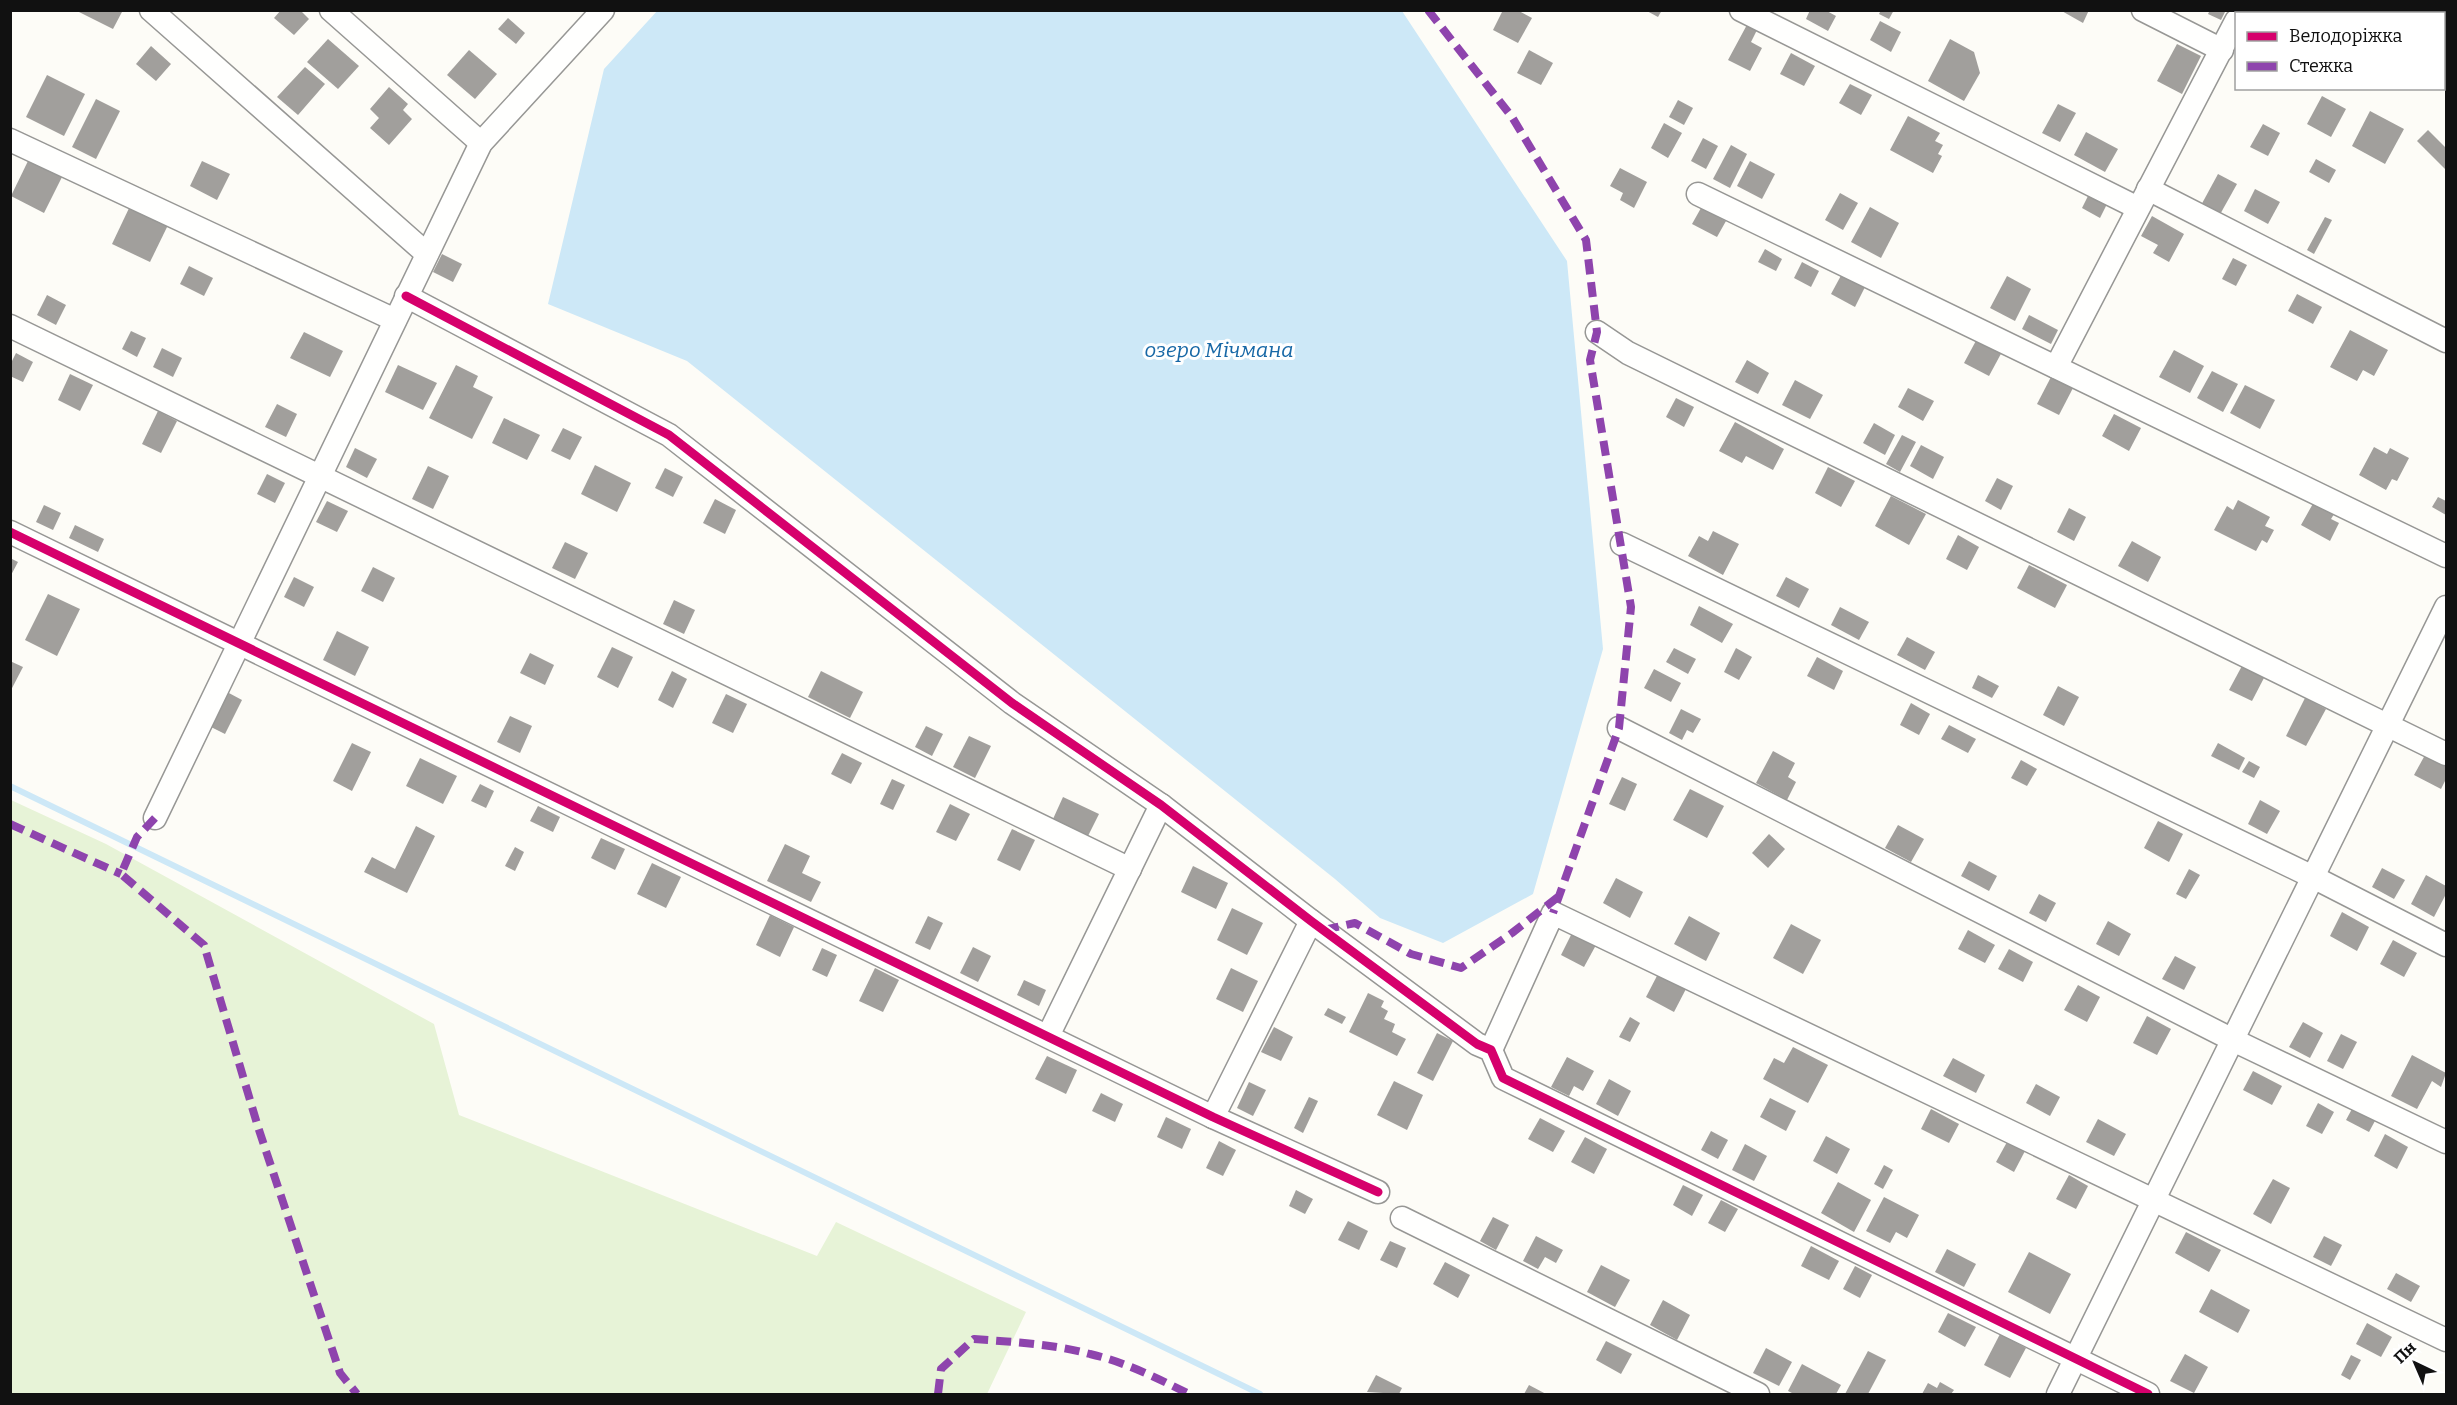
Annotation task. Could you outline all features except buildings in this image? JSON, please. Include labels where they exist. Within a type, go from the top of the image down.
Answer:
[{"type":"street","points":[[151,10],[427,254]]},
{"type":"street","points":[[331,10],[481,142]]},
{"type":"street","points":[[155,818],[481,142],[603,10]]},
{"type":"street","points":[[1741,10],[2446,341]]},
{"type":"street","points":[[2143,10],[2222,50]]},
{"type":"street","points":[[2056,367],[2235,23]]},
{"type":"street","points":[[10,141],[395,320]]},
{"type":"street","points":[[1698,194],[2446,556]]},
{"type":"street","points":[[406,297],[669,435],[1012,703],[1161,805],[1311,921],[1477,1044],[1491,1050],[1503,1078],[2148,1395]]},
{"type":"street","points":[[10,326],[1130,869]]},
{"type":"street","points":[[1597,332],[1628,353],[2446,754]]},
{"type":"street","points":[[10,532],[1213,1117],[1378,1192]]},
{"type":"street","points":[[1622,544],[2313,877],[2446,945]]},
{"type":"street","points":[[2058,1395],[2446,607]]},
{"type":"street","points":[[1619,728],[2233,1040],[2446,1142]]},
{"type":"street","points":[[1048,1036],[1161,805]]},
{"type":"street","points":[[1491,1050],[1553,913],[2446,1340]]},
{"type":"street","points":[[1213,1117],[1311,921]]},
{"type":"street","points":[[1402,1218],[1758,1395]]},
{"type":"green space","points":[[11,800],[106,844],[434,1024],[459,1115],[817,1256],[836,1222],[1026,1312],[987,1394],[11,1394]]},
{"type":"water","name":"озеро Мічмана","points":[[658,10],[1402,11],[1567,261],[1603,649],[1533,894],[1443,943],[1380,918],[1335,879],[687,361],[548,304],[604,69]]},
{"type":"waterway","points":[[10,786],[1260,1394]]},
{"type":"marked path","points":[[1428,10],[1512,117],[1586,240],[1597,332],[1590,360],[1631,607],[1619,728],[1553,913]]},
{"type":"marked path","points":[[155,818],[137,837],[121,874],[204,945],[258,1127],[340,1373],[357,1394]]},
{"type":"marked path","points":[[10,824],[121,874]]},
{"type":"marked path","points":[[1324,930],[1355,923],[1411,954],[1461,968],[1512,933],[1558,897]]},
{"type":"marked path","points":[[938,1394],[941,1369],[974,1339],[1047,1346],[1103,1357],[1153,1376],[1189,1394]]},
{"type":"cycle path","points":[[406,296],[669,435],[1012,703],[1161,805],[1311,921],[1477,1044],[1491,1050],[1503,1078],[2148,1394]]},
{"type":"cycle path","points":[[10,532],[1213,1117],[1378,1192]]}]
